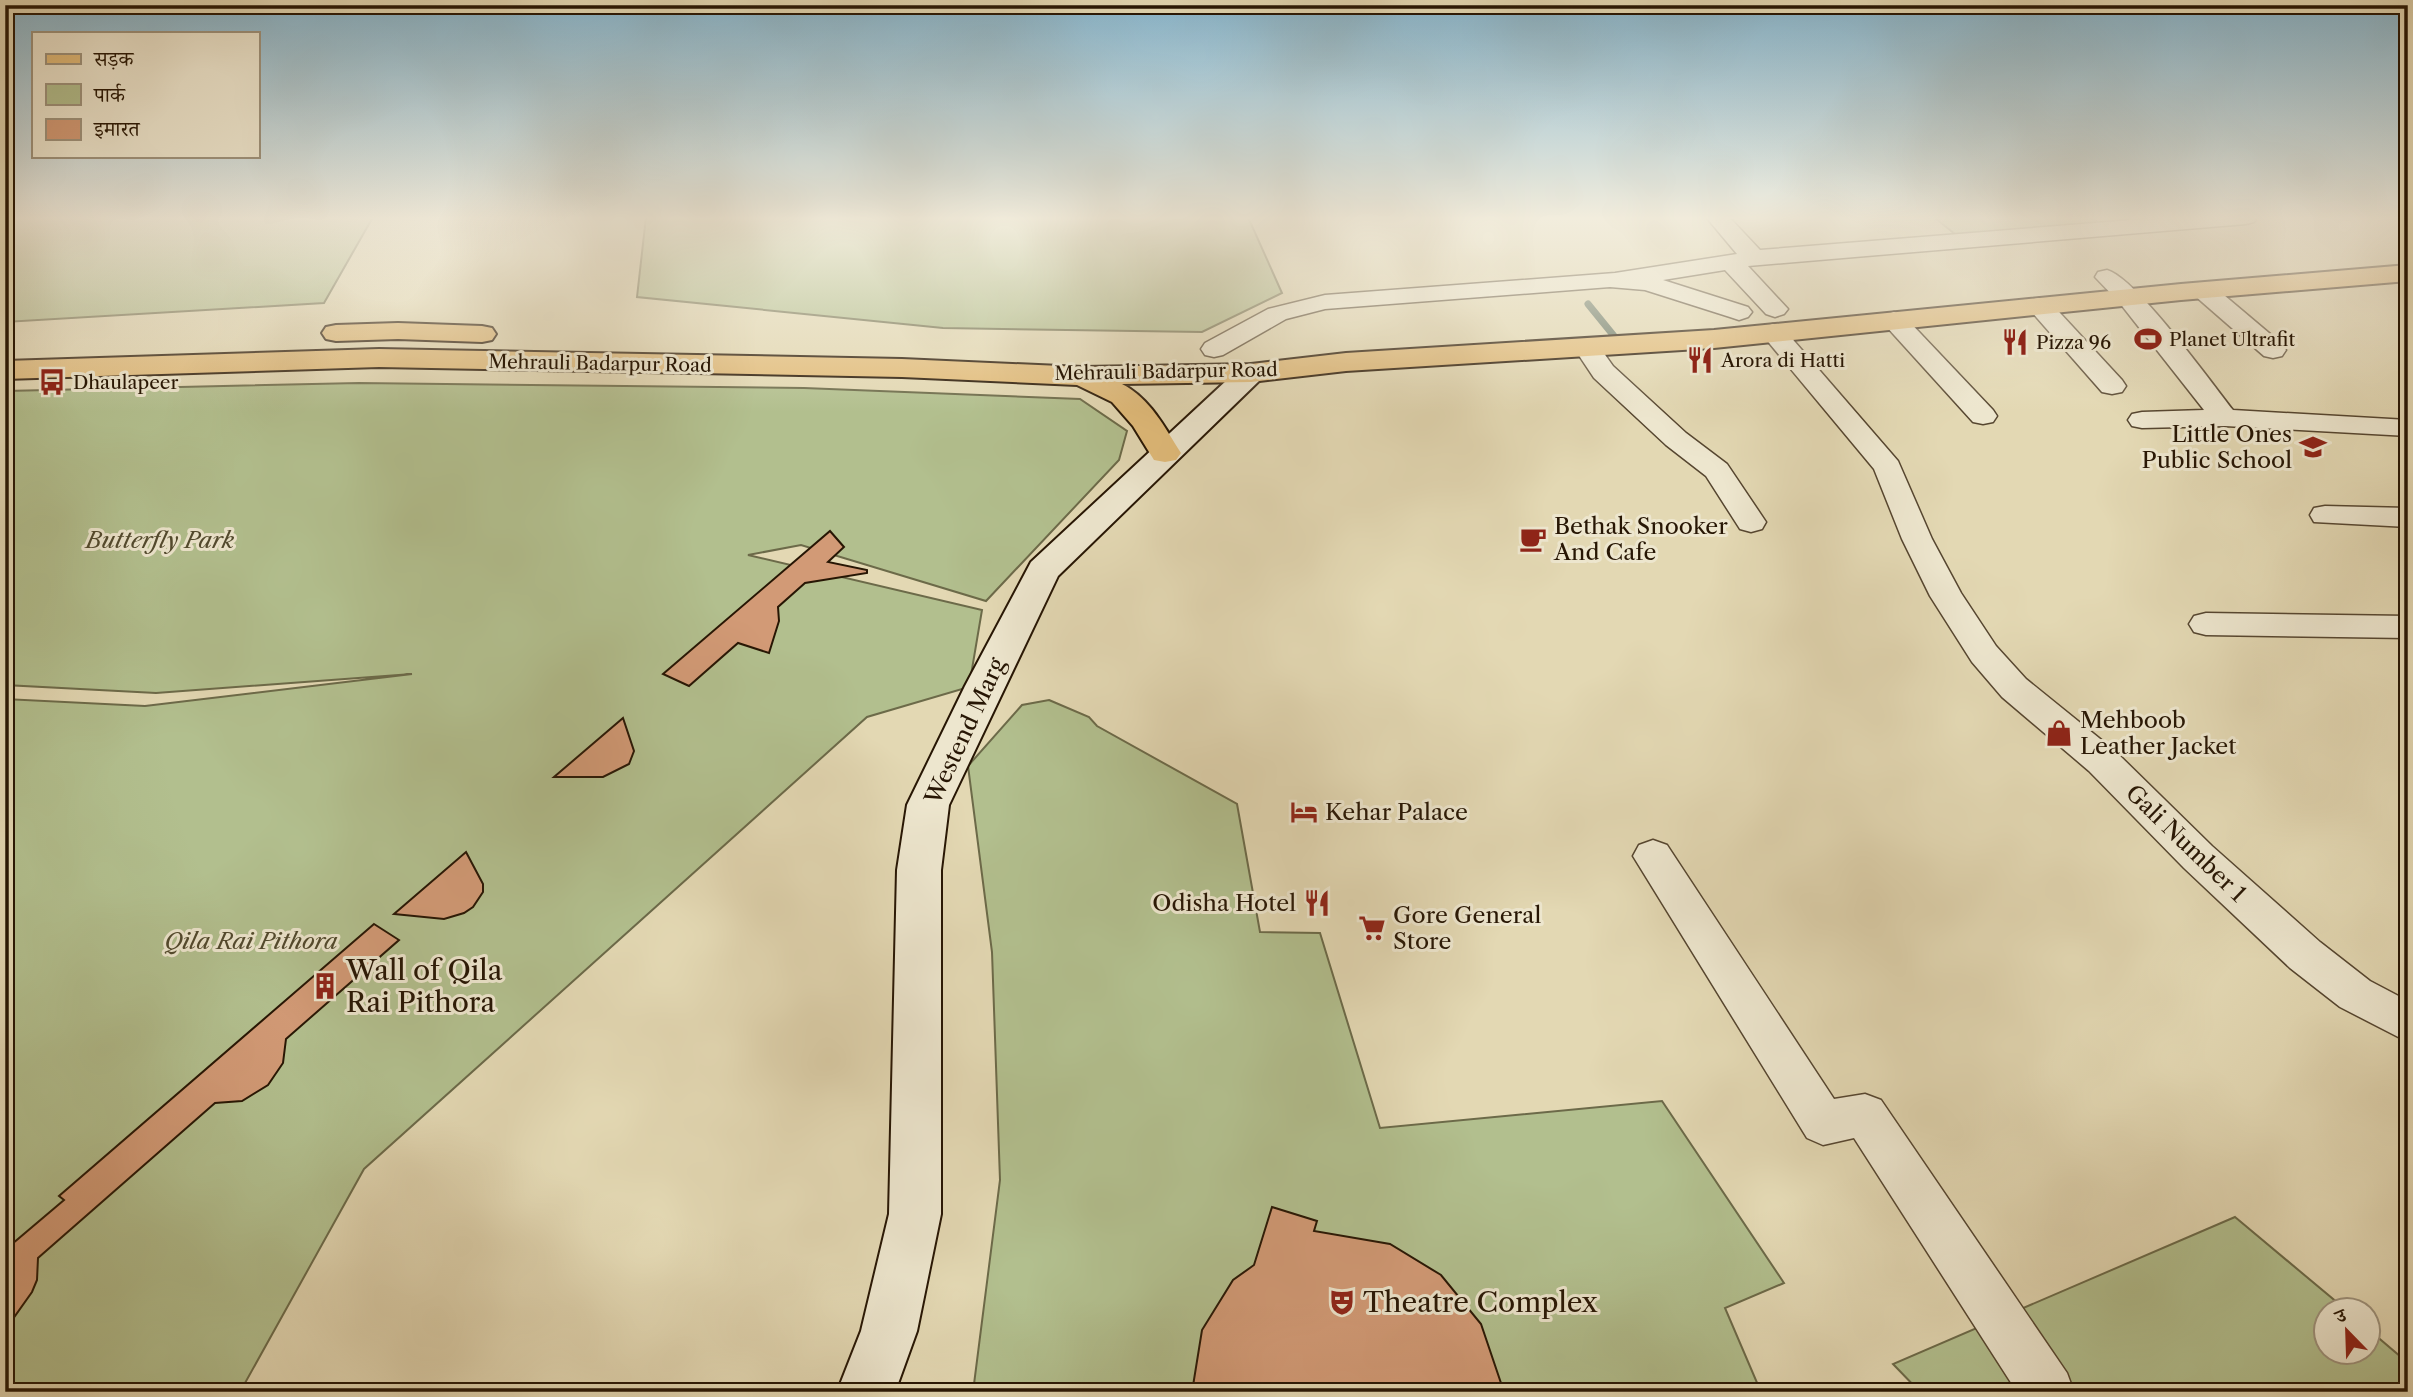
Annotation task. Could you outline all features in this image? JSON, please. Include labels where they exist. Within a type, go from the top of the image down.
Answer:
[{"type":"main road","name":"Mehrauli Badarpur Road","points":[[5,370],[379,358],[902,368],[1083,376],[1251,373],[1346,362],[1587,348],[2069,282]]},
{"type":"main road","name":"Mehrauli Badarpur Road","points":[[5,344],[398,331],[1124,355],[1739,312],[1774,321],[1894,320],[2282,282]]},
{"type":"main road","points":[[1083,376],[1122,396],[1146,422],[1165,453]]},
{"type":"street","points":[[1214,349],[1277,314],[1325,302],[1580,282]]},
{"type":"street","points":[[1643,282],[1739,312]]},
{"type":"street","name":"Gali Number 1","points":[[1754,282],[1774,321],[1888,467],[1917,539],[1946,596],[1984,654],[2014,688],[2102,761],[2199,857],[2305,955],[2355,994],[2408,1023]]},
{"type":"street","points":[[2113,282],[2225,418]]},
{"type":"street","points":[[2203,290],[2273,351]]},
{"type":"street","points":[[2039,305],[2112,386]]},
{"type":"street","points":[[1894,320],[1983,416]]},
{"type":"street","points":[[1587,348],[1613,381],[1676,439],[1717,470],[1751,522]]},
{"type":"street","name":"Westend Marg","points":[[866,1392],[889,1331],[915,1213],[919,870],[928,805],[984,685],[1043,570],[1251,373]]},
{"type":"street","points":[[2142,420],[2225,418],[2408,428]]},
{"type":"street","points":[[2325,515],[2408,518]]},
{"type":"street","points":[[2206,624],[2408,627]]},
{"type":"street","points":[[1653,856],[1823,1123],[1865,1115],[2048,1392]]},
{"type":"green space","points":[[5,282],[336,282],[324,303],[5,322]]},
{"type":"green space","points":[[639,282],[1277,282],[1282,293],[1202,332],[943,328],[637,297]]},
{"type":"green space","points":[[359,383],[804,388],[1080,399],[1127,431],[1119,460],[986,601],[801,545],[748,555],[982,610],[969,687],[867,717],[364,1169],[240,1392],[5,1392],[5,699],[145,706],[412,674],[156,693],[5,685],[5,391]]},
{"type":"green space","points":[[1049,700],[1089,717],[1097,726],[1237,804],[1260,932],[1320,933],[1380,1128],[1662,1101],[1784,1283],[1725,1308],[1761,1392],[973,1392],[1000,1180],[992,952],[968,766],[1022,705]]},
{"type":"green space","points":[[2235,1217],[2329,1296],[2312,1296],[2312,1366],[2382,1366],[2382,1341],[2408,1363],[2408,1392],[1920,1392],[1893,1364]]},
{"type":"building","points":[[830,531],[844,547],[828,562],[867,570],[867,573],[805,583],[778,607],[779,621],[769,653],[738,643],[689,686],[663,674]]},
{"type":"building","points":[[623,718],[634,751],[629,764],[603,777],[554,777]]},
{"type":"building","points":[[466,852],[483,884],[483,892],[473,907],[464,913],[444,919],[394,914]]},
{"type":"building","points":[[374,924],[399,940],[286,1039],[283,1063],[268,1085],[242,1101],[215,1103],[38,1258],[37,1280],[32,1292],[5,1330],[5,1250],[64,1200],[59,1196]]},
{"type":"building","name":"Theatre Complex","points":[[1272,1207],[1317,1221],[1314,1231],[1390,1244],[1441,1275],[1481,1324],[1504,1392],[1192,1392],[1202,1330],[1233,1280],[1254,1265]]},
{"type":"waterway","points":[[1588,304],[1614,336]]},
{"type":"place","name":"Planet Ultrafit","points":[[2148,339]]},
{"type":"place","name":"Pizza 96","points":[[2015,342]]},
{"type":"place","name":"Arora di Hatti","points":[[1700,360]]},
{"type":"place","name":"Dhaulapeer","points":[[52,382]]},
{"type":"place","name":"Little Ones Public School","points":[[2313,447]]},
{"type":"place","name":"Bethak Snooker And Cafe","points":[[1533,539]]},
{"type":"place","name":"Mehboob Leather Jacket","points":[[2059,733]]},
{"type":"place","name":"Kehar Palace","points":[[1304,812]]},
{"type":"place","name":"Odisha Hotel","points":[[1317,903]]},
{"type":"place","name":"Gore General Store","points":[[1372,928]]},
{"type":"place","name":"Wall of Qila Rai Pithora","points":[[325,986]]},
{"type":"place","name":"Theatre Complex","points":[[1342,1302]]},
{"type":"park label","name":"Butterfly Park","points":[[160,540]]},
{"type":"park label","name":"Qila Rai Pithora","points":[[251,941]]}]
